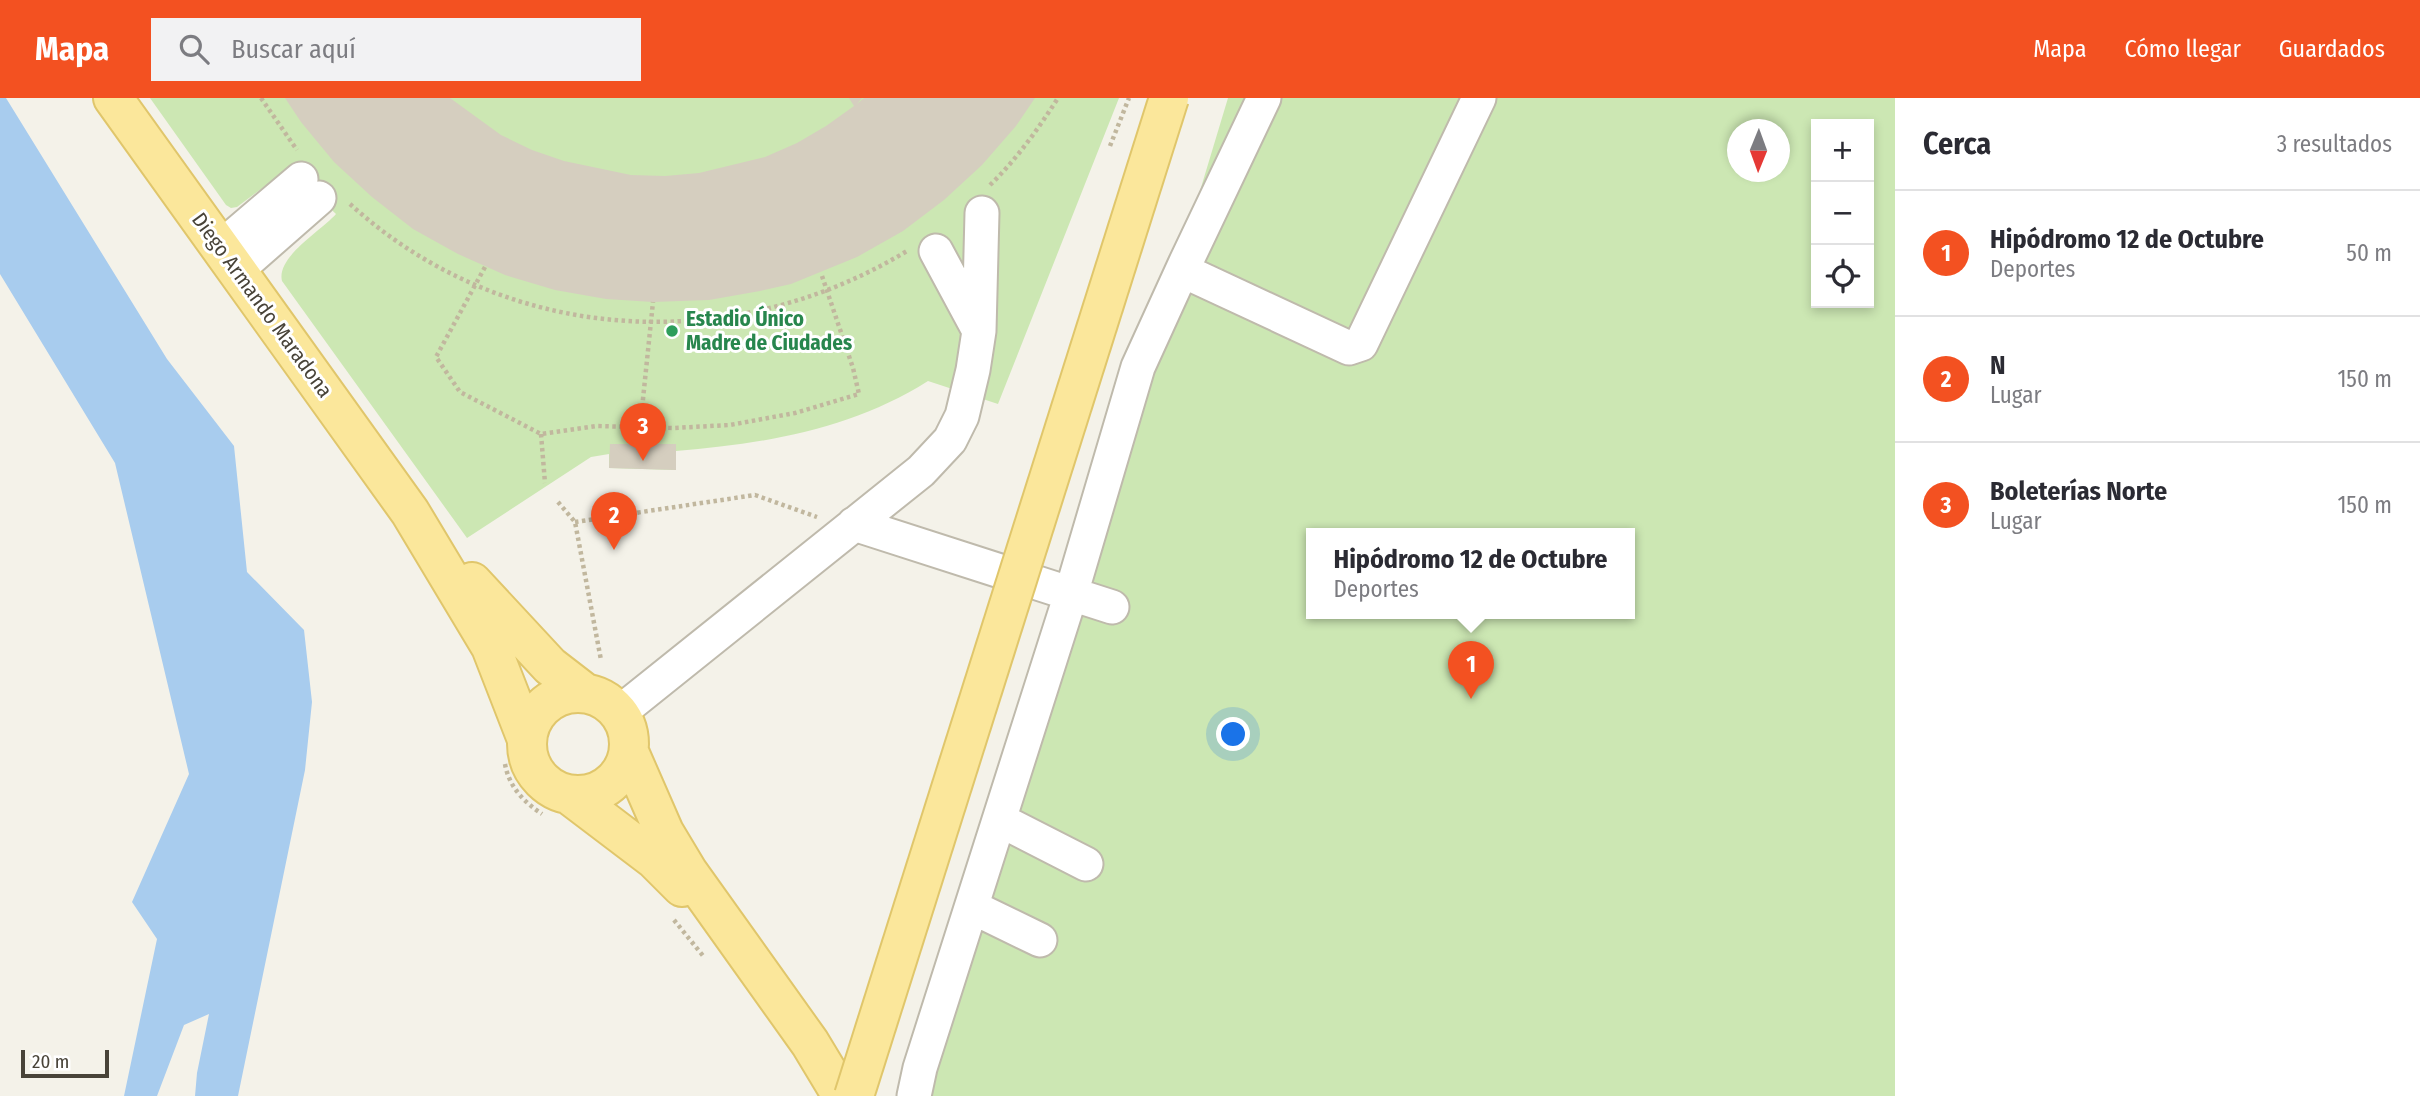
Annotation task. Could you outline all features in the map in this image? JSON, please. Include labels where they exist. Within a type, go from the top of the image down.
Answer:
[{"type":"main road","name":"Diego Armando Maradona","points":[[113,98],[410,512],[491,646],[526,737],[526,753],[541,782],[570,796],[654,859],[678,882],[772,990]]},
{"type":"main road","points":[[854,1096],[1169,98]]},
{"type":"main road","name":"Diego Armando Maradona","points":[[410,512],[550,666],[585,693],[610,704],[619,713],[626,725],[629,752],[664,832],[688,872],[810,1043],[842,1096]]},
{"type":"main road","points":[[526,737],[531,721],[553,698],[569,693],[585,693]]},
{"type":"main road","points":[[570,796],[602,790],[620,774],[629,752]]},
{"type":"lane","points":[[914,1096],[920,1068],[1071,594],[1138,367],[1264,98]]},
{"type":"lane","points":[[1185,264],[1190,274],[1349,348],[1361,344],[1479,98]]},
{"type":"lane","points":[[229,259],[317,183]]},
{"type":"lane","points":[[619,713],[921,471],[950,440],[962,416],[979,331],[982,203]]},
{"type":"lane","points":[[924,250],[979,331]]},
{"type":"lane","points":[[854,524],[1112,607]]},
{"type":"lane","points":[[1000,820],[1086,864]]},
{"type":"lane","points":[[972,907],[1040,940]]},
{"type":"path","points":[[261,98],[317,183],[367,220],[411,251],[476,284],[509,298],[561,312],[614,321],[722,319],[776,308],[827,292],[924,250]]},
{"type":"path","points":[[982,203],[1058,98]]},
{"type":"path","points":[[1110,146],[1129,98]]},
{"type":"path","points":[[485,267],[436,357],[460,392],[541,434],[597,425],[640,428],[730,425],[795,413],[859,394],[821,273]]},
{"type":"path","points":[[640,428],[653,302]]},
{"type":"path","points":[[541,434],[545,483]]},
{"type":"path","points":[[575,522],[755,495],[820,519]]},
{"type":"path","points":[[558,502],[575,522],[601,660]]},
{"type":"green space","name":"Estadio Único Madre de Ciudades","points":[[150,98],[1119,98],[998,404],[928,381],[869,411],[806,431],[742,444],[676,451],[676,470],[609,468],[609,454],[591,457],[467,538],[282,281],[282,272],[292,254],[336,214],[292,166],[237,207],[226,205]]},
{"type":"green space","points":[[1228,98],[1895,98],[1895,1096],[927,1096]]},
{"type":"water","points":[[0,98],[6,98],[167,359],[234,446],[247,572],[304,630],[312,702],[305,770],[238,1096],[195,1096],[209,1014],[184,1025],[157,1096],[124,1096],[157,939],[132,902],[189,774],[115,463],[0,274]]},
{"type":"building","name":"Estadio Único Madre de Ciudades","points":[[285,98],[450,98],[501,135],[532,150],[564,161],[631,175],[665,176],[699,173],[765,157],[826,126],[854,106],[849,98],[862,98],[857,104],[864,98],[1035,98],[1016,126],[982,165],[944,200],[903,231],[857,257],[791,284],[760,291],[709,300],[653,302],[606,299],[555,290],[505,275],[458,254],[413,229],[372,197],[334,162]]},
{"type":"building","points":[[610,444],[676,444],[676,470],[609,468]]},
{"type":"place","name":"Estadio Único Madre de Ciudades","points":[[672,331]]},
{"type":"place","name":"Boleterías Norte","points":[[643,461]]},
{"type":"place","name":"N","points":[[614,550]]},
{"type":"place","name":"Hipódromo 12 de Octubre","points":[[1471,699]]}]
